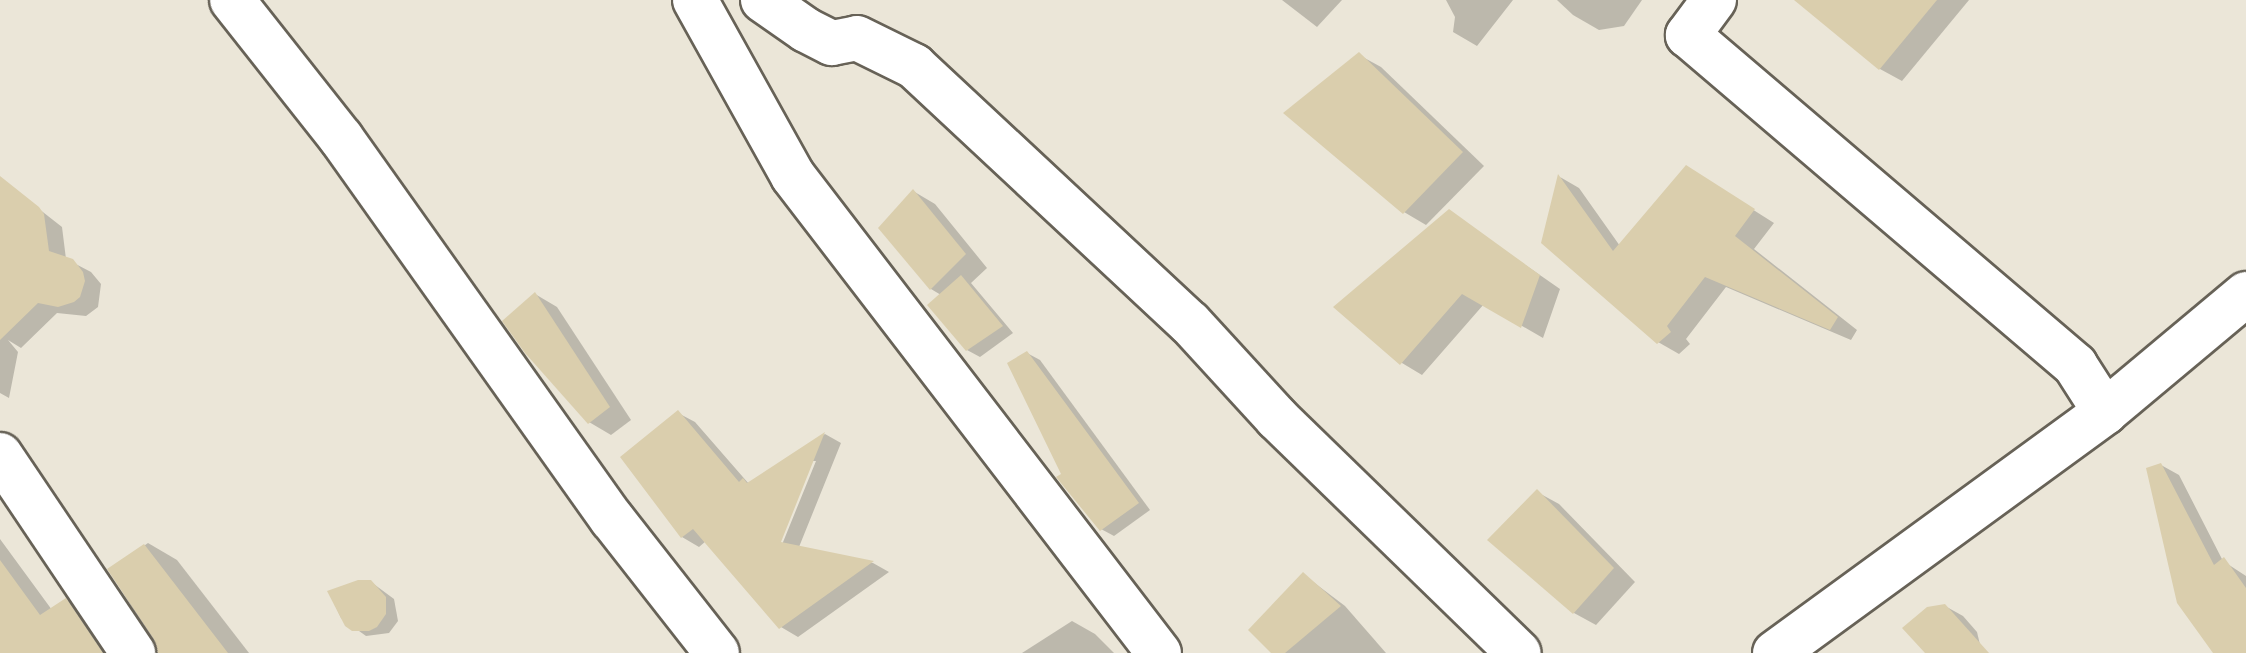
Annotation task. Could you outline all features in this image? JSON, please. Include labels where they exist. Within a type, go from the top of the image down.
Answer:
[{"type":"street","points":[[232,0],[341,138],[612,519],[717,653]]},
{"type":"street","points":[[695,0],[793,176],[1159,653]]},
{"type":"street","points":[[763,0],[806,30],[832,43],[857,38],[914,66],[1190,323],[1277,418],[1519,653]]},
{"type":"street","points":[[1714,0],[1688,35],[2075,365],[2105,412]]},
{"type":"street","points":[[1775,653],[2105,412],[2246,294]]},
{"type":"street","points":[[0,455],[133,653]]},
{"type":"building","points":[[1794,0],[1937,0],[1879,70]]},
{"type":"building","points":[[1359,52],[1463,152],[1403,214],[1283,113]]},
{"type":"building","points":[[1686,165],[1755,209],[1735,236],[1838,317],[1830,330],[1705,277],[1667,326],[1671,332],[1657,344],[1541,243],[1558,174],[1613,251]]},
{"type":"building","points":[[0,176],[39,207],[44,214],[49,251],[73,259],[83,272],[85,281],[80,297],[74,302],[58,307],[38,303],[0,340]]},
{"type":"building","points":[[913,189],[966,254],[930,290],[878,228]]},
{"type":"building","points":[[1449,209],[1540,275],[1521,328],[1462,294],[1400,365],[1333,307]]},
{"type":"building","points":[[961,275],[1003,326],[966,351],[927,305]]},
{"type":"building","points":[[535,292],[610,407],[588,424],[525,353],[502,321]]},
{"type":"building","points":[[1027,351],[1139,503],[1100,531],[1056,477],[1061,474],[1007,363]]},
{"type":"building","points":[[678,410],[739,482],[743,478],[747,483],[825,432],[781,542],[874,561],[779,629],[693,529],[681,538],[620,457]]},
{"type":"building","points":[[2161,463],[2214,565],[2224,557],[2246,588],[2246,653],[2213,653],[2177,603],[2146,468]]},
{"type":"building","points":[[1537,489],[1614,568],[1573,614],[1487,540]]},
{"type":"building","points":[[144,544],[228,653],[158,653],[154,639],[107,569]]},
{"type":"building","points":[[0,560],[40,615],[66,598],[103,653],[0,653]]},
{"type":"building","points":[[1303,572],[1341,606],[1285,653],[1271,653],[1248,630]]},
{"type":"building","points":[[358,580],[371,580],[386,597],[386,614],[377,627],[369,631],[352,631],[345,626],[327,591]]},
{"type":"building","points":[[1945,604],[1989,653],[1925,653],[1902,628],[1927,607]]}]
